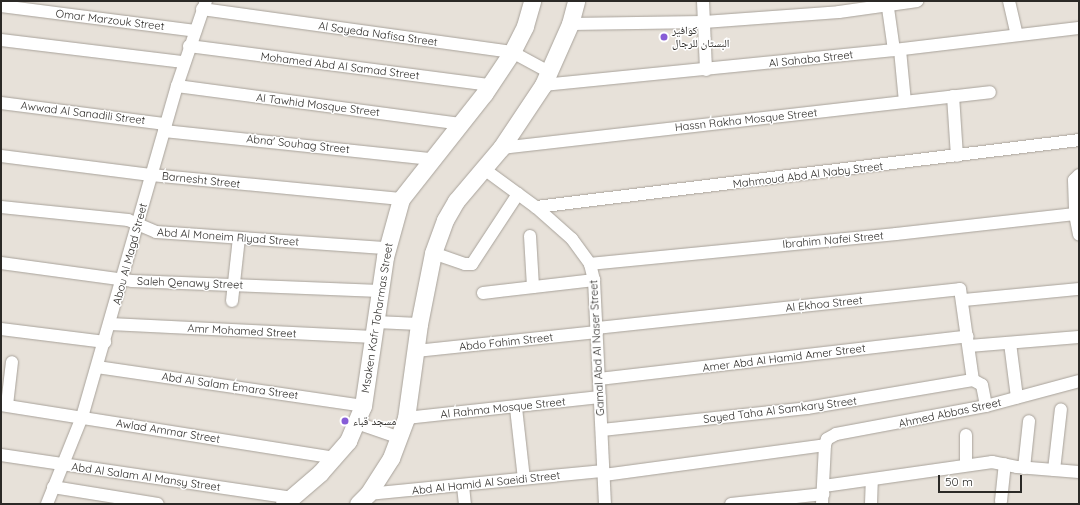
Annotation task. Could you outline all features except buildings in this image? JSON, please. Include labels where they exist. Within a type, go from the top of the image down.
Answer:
[{"type":"street","name":"Msaken Kafr Taharmas Street","points":[[288,501],[335,458],[348,442],[357,423],[363,406],[387,248],[402,200],[490,85],[512,52],[525,26],[532,1]]},
{"type":"street","points":[[363,499],[381,477],[400,438],[406,418],[419,324],[433,253],[445,220],[456,201],[501,148],[546,79],[570,24],[576,1]]},
{"type":"street","points":[[704,1],[706,70]]},
{"type":"street","points":[[570,24],[704,22],[917,1]]},
{"type":"street","points":[[1010,1],[1017,35]]},
{"type":"street","points":[[887,4],[897,50],[905,102]]},
{"type":"street","name":"Al Sayeda Nafisa Street","points":[[204,5],[512,52],[546,79]]},
{"type":"street","name":"Abou Al Magd Street","points":[[47,504],[82,417],[123,280],[151,175],[184,62],[204,5]]},
{"type":"street","name":"Omar Marzouk Street","points":[[1,6],[195,30]]},
{"type":"street","name":"Al Sahaba Street","points":[[546,79],[706,70],[897,50],[1079,28]]},
{"type":"street","points":[[1,40],[184,62]]},
{"type":"street","name":"Mohamed Abd Al Samad Street","points":[[189,46],[490,85]]},
{"type":"street","name":"Al Tawhid Mosque Street","points":[[177,86],[460,124]]},
{"type":"street","name":"Hassn Rakha Mosque Street","points":[[501,148],[990,92]]},
{"type":"street","points":[[953,96],[957,156]]},
{"type":"street","name":"Awwad Al Sanadili Street","points":[[1,103],[165,127]]},
{"type":"street","name":"Abna' Souhag Street","points":[[165,127],[432,159]]},
{"type":"street","name":"Mahmoud Abd Al Naby Street","points":[[536,207],[1079,140]]},
{"type":"street","name":"Barnesht Street","points":[[1,156],[151,175],[402,200]]},
{"type":"street","name":"Gamal Abd Al Naser Street","points":[[484,169],[536,207],[572,239],[590,264],[594,280],[605,504]]},
{"type":"street","points":[[1079,175],[1074,180],[1075,214],[1079,235]]},
{"type":"street","points":[[433,253],[465,264],[472,264],[518,194]]},
{"type":"street","name":"Abd Al Moneim Riyad Street","points":[[1,207],[138,223],[156,232],[387,248]]},
{"type":"street","name":"Ibrahim Nafei Street","points":[[590,264],[896,234],[1075,214]]},
{"type":"street","points":[[530,236],[533,287]]},
{"type":"street","points":[[232,301],[239,238]]},
{"type":"street","name":"Saleh Qenawy Street","points":[[1,263],[123,280],[380,291]]},
{"type":"street","points":[[483,293],[594,280]]},
{"type":"street","name":"Al Ekhoa Street","points":[[597,330],[958,289],[962,291],[964,300]]},
{"type":"street","points":[[986,406],[982,385],[973,380],[964,300],[1079,289]]},
{"type":"street","name":"Amr Mohamed Street","points":[[110,324],[375,330],[419,324]]},
{"type":"street","points":[[1,329],[105,342]]},
{"type":"street","name":"Abdo Fahim Street","points":[[416,351],[597,330]]},
{"type":"street","name":"Amer Abd Al Hamid Amer Street","points":[[599,379],[968,341],[1010,343],[1079,337]]},
{"type":"street","points":[[1010,343],[1017,398]]},
{"type":"street","points":[[4,405],[12,362]]},
{"type":"street","name":"Abd Al Salam Emara Street","points":[[97,367],[363,406]]},
{"type":"street","name":"Sayed Taha Al Samkary Street","points":[[602,430],[807,408],[973,380]]},
{"type":"street","name":"Ahmed Abbas Street","points":[[825,445],[827,439],[836,434],[986,406],[1079,381]]},
{"type":"street","name":"Al Rahma Mosque Street","points":[[406,418],[516,408],[600,397]]},
{"type":"street","name":"Awlad Ammar Street","points":[[4,405],[335,458]]},
{"type":"street","points":[[516,408],[524,479]]},
{"type":"street","points":[[1054,470],[1061,409]]},
{"type":"street","points":[[1024,468],[1029,421]]},
{"type":"street","points":[[357,423],[400,438]]},
{"type":"street","points":[[966,435],[966,465]]},
{"type":"street","points":[[823,495],[825,445]]},
{"type":"street","name":"Abd Al Hamid Al Saeidi Street","points":[[363,499],[524,479],[604,473],[825,445]]},
{"type":"street","name":"Abd Al Salam Al Mansy Street","points":[[1,455],[288,501]]},
{"type":"street","points":[[731,504],[823,495],[872,480],[966,465],[998,462],[1024,468],[1079,472]]},
{"type":"street","points":[[1002,501],[1005,464]]},
{"type":"street","points":[[871,504],[872,480]]},
{"type":"street","points":[[53,486],[158,504]]},
{"type":"street","points":[[463,486],[465,504]]},
{"type":"place","name":"كوافير البستان للرجال","points":[[664,37]]},
{"type":"place","name":"مسجد قباء","points":[[345,421]]}]
